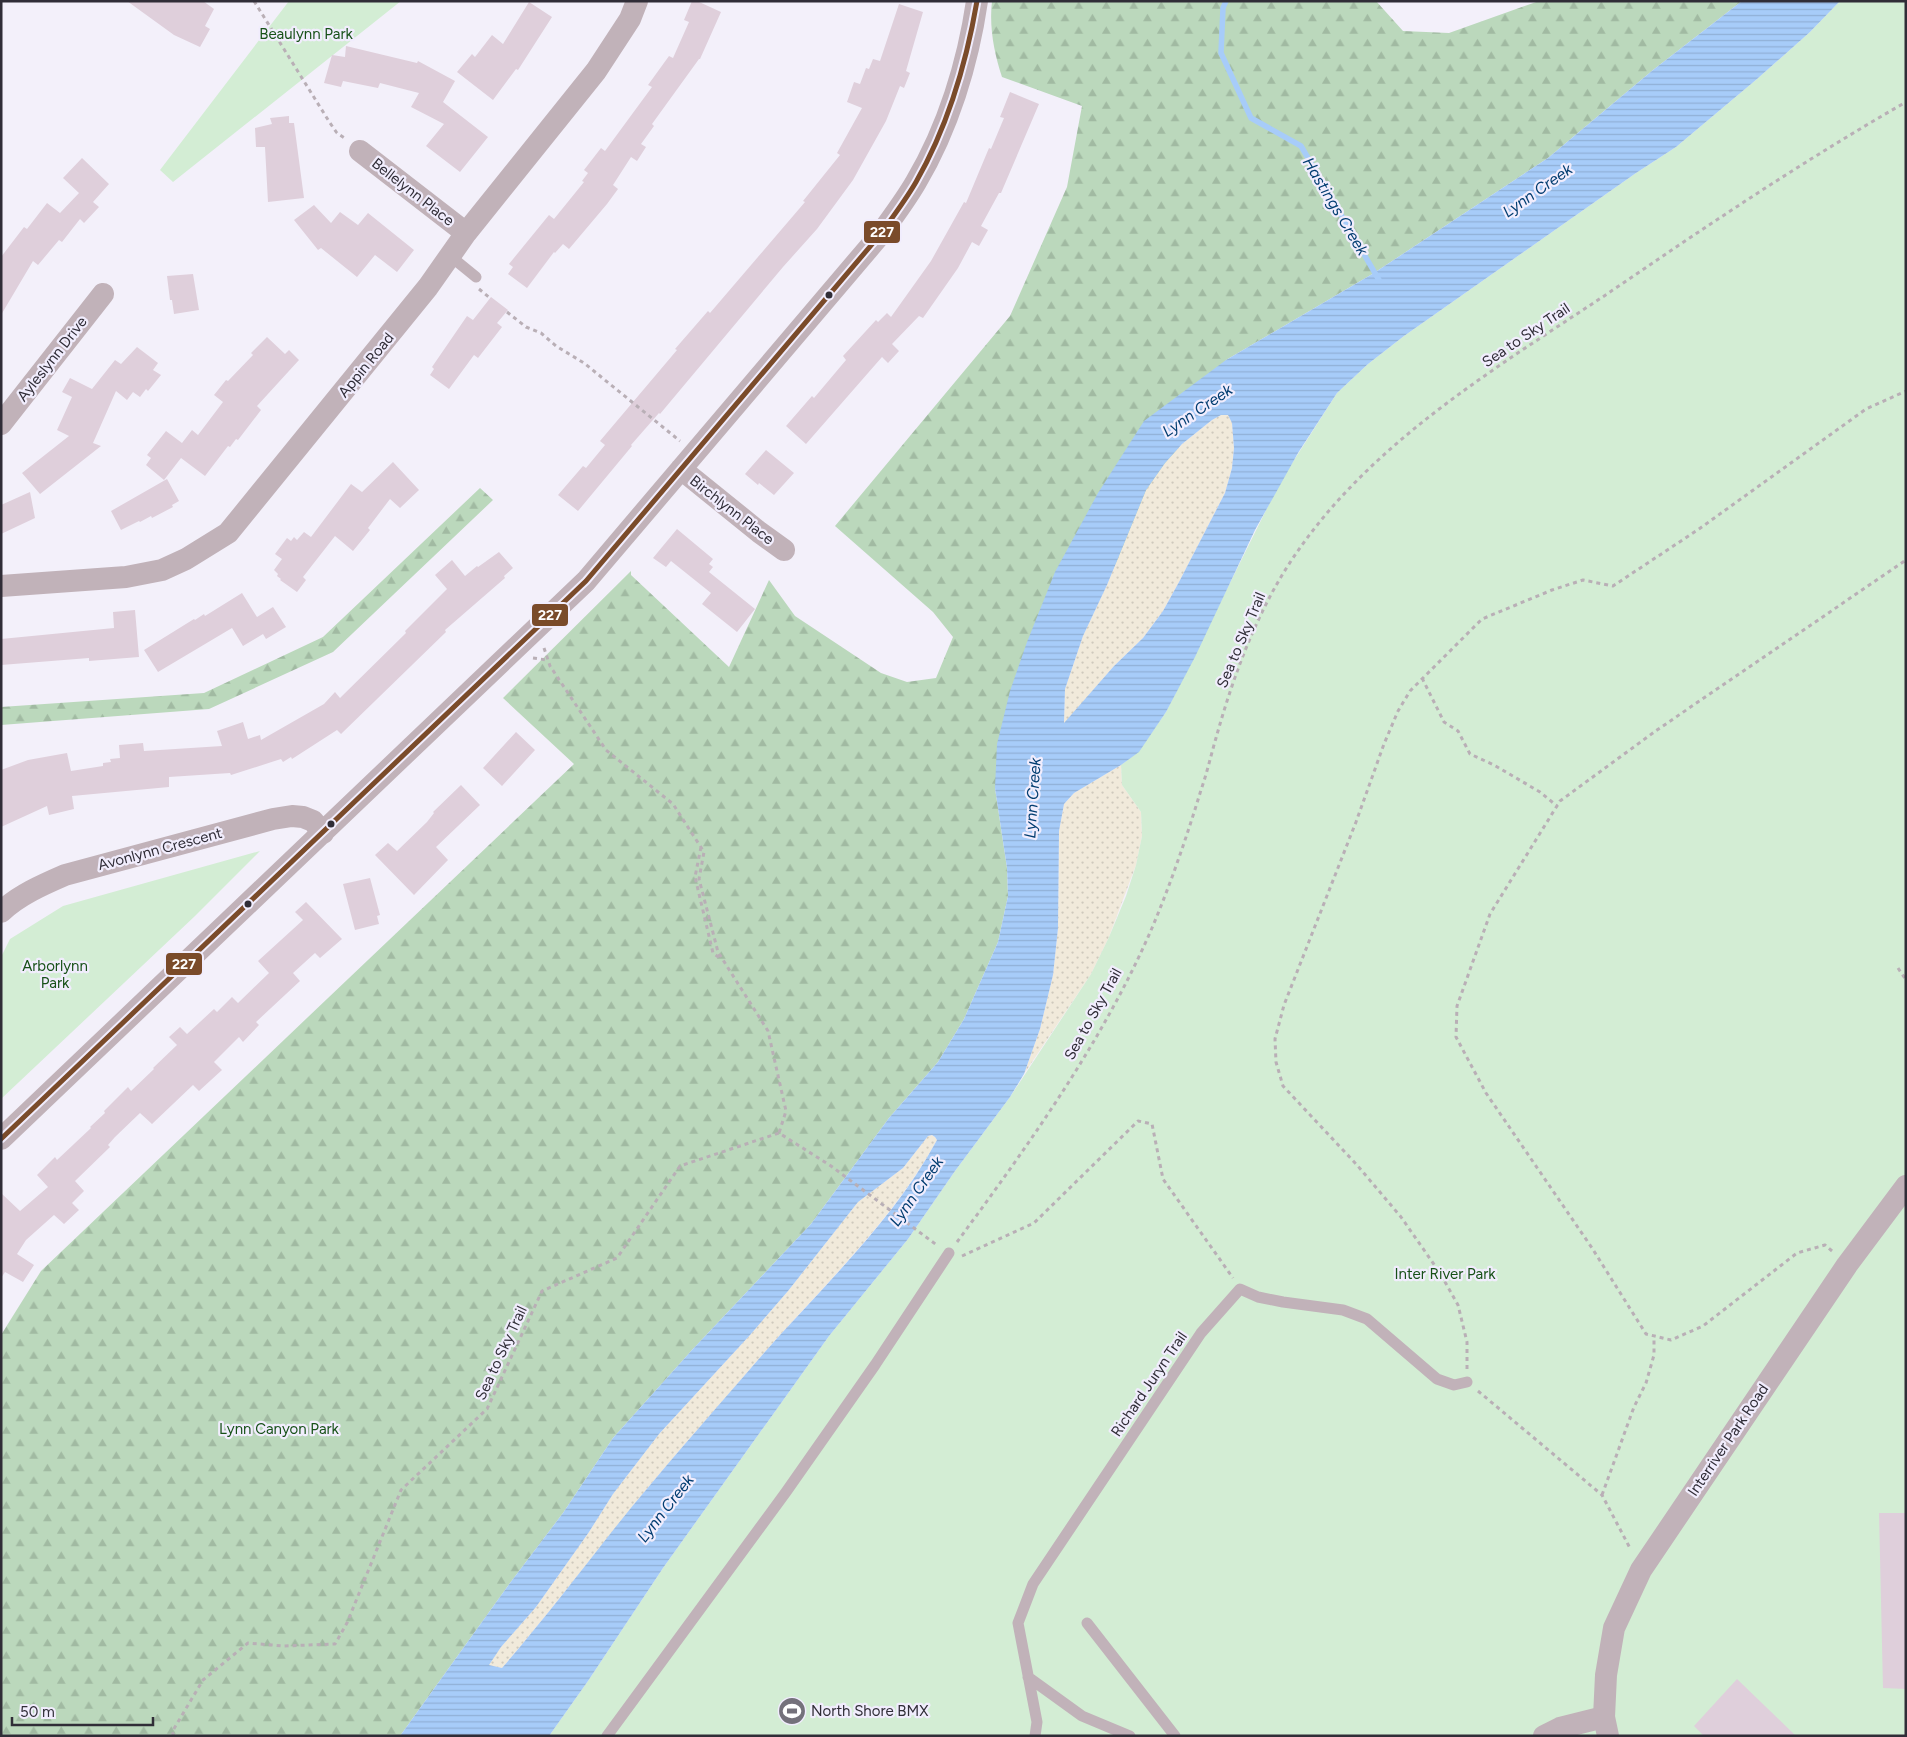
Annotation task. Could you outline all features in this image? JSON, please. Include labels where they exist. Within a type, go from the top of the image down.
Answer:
[{"type":"street","name":"Appin Road","points":[[1,586],[126,577],[162,570],[186,559],[228,533],[382,345],[428,287],[466,233],[596,71],[630,19],[637,1]]},
{"type":"street","points":[[1,1139],[586,581],[878,236],[917,181],[940,134],[954,95],[962,69],[977,1]]},
{"type":"street","name":"Bellelynn Place","points":[[360,151],[466,233]]},
{"type":"street","name":"Ayleslynn Drive","points":[[1,424],[103,294]]},
{"type":"street","name":"Birchlynn Place","points":[[688,461],[759,532],[784,550]]},
{"type":"street","name":"Avonlynn Crescent","points":[[1,912],[39,886],[64,875],[253,823],[292,816],[303,817],[312,821],[322,833]]},
{"type":"street","name":"Interriver Park Road","points":[[1606,1726],[1606,1675],[1614,1628],[1641,1570],[1848,1264],[1906,1186]]},
{"type":"street","points":[[1544,1736],[1560,1728],[1606,1726]]},
{"type":"lane","points":[[449,255],[476,277]]},
{"type":"lane","points":[[607,1736],[786,1492],[875,1365],[950,1253]]},
{"type":"lane","points":[[1240,1289],[1258,1297],[1343,1310],[1367,1319],[1437,1380],[1454,1385],[1468,1382]]},
{"type":"lane","name":"Richard Juryn Trail","points":[[1035,1736],[1037,1722],[1018,1623],[1033,1584],[1201,1333],[1240,1289]]},
{"type":"lane","points":[[1087,1624],[1175,1736]]},
{"type":"lane","points":[[1028,1677],[1082,1716],[1127,1736]]},
{"type":"path","points":[[254,1],[337,133],[360,151]]},
{"type":"path","name":"Sea to Sky Trail","points":[[950,1253],[1026,1149],[1113,1008],[1152,927],[1202,788],[1231,692],[1259,620],[1290,562],[1329,509],[1429,416],[1732,209],[1844,137],[1906,102]]},
{"type":"path","points":[[507,312],[526,327],[542,333],[556,346],[584,363],[688,461]]},
{"type":"path","points":[[1641,1570],[1602,1495],[1468,1382],[1466,1342],[1458,1305],[1440,1273],[1401,1217],[1357,1165],[1283,1086],[1276,1062],[1275,1039],[1284,1005],[1356,822],[1384,744],[1398,711],[1410,691],[1422,678],[1482,619],[1552,590],[1583,580],[1613,586],[1699,528],[1866,409],[1906,391]]},
{"type":"path","points":[[1848,1264],[1824,1245],[1798,1253],[1704,1326],[1671,1340],[1646,1334],[1592,1248],[1486,1093],[1456,1037],[1457,1006],[1490,914],[1560,801],[1657,730],[1906,560]]},
{"type":"path","points":[[537,628],[550,666],[606,750],[673,804],[704,852],[699,879],[718,952],[768,1031],[786,1111],[779,1133],[831,1166],[931,1243]]},
{"type":"path","points":[[528,657],[548,660]]},
{"type":"path","points":[[1422,678],[1444,722],[1458,731],[1470,754],[1494,765],[1540,792],[1557,806]]},
{"type":"path","points":[[1898,968],[1906,980]]},
{"type":"path","points":[[950,1253],[962,1256],[1034,1222],[1138,1121],[1152,1124],[1163,1179],[1240,1289]]},
{"type":"path","name":"Sea to Sky Trail","points":[[174,1736],[172,1732],[203,1680],[248,1643],[282,1646],[335,1644],[347,1623],[401,1490],[487,1409],[542,1291],[616,1258],[680,1166],[779,1133]]},
{"type":"path","points":[[1602,1495],[1634,1407],[1646,1383],[1654,1355],[1654,1336]]},
{"type":"green space","name":"Beaulynn Park","points":[[289,1],[401,1],[173,182],[160,170]]},
{"type":"green space","name":"Lynn Canyon Park","points":[[992,1],[1376,1],[1403,31],[1449,33],[1539,1],[1742,1],[1653,70],[1548,158],[1374,273],[1226,360],[995,788],[1007,868],[1008,896],[998,942],[964,1019],[938,1062],[889,1118],[811,1224],[692,1350],[613,1438],[563,1513],[400,1736],[1,1736],[1,1335],[41,1271],[574,764],[503,698],[631,571],[631,575],[729,667],[769,580],[795,616],[881,673],[907,682],[936,678],[953,637],[933,612],[835,526],[1010,316],[1067,187],[1082,106],[1002,77],[993,40]]},
{"type":"green space","name":"Inter River Park","points":[[1840,1],[1906,1],[1906,1736],[549,1736],[663,1568],[829,1336],[908,1239],[1010,1097],[1091,974],[1126,896],[1136,865],[1142,836],[1141,812],[1122,785],[1121,765],[1139,751],[1166,712],[1280,482],[1337,393],[1368,364],[1404,336],[1676,147],[1810,32]]},
{"type":"green space","points":[[480,488],[493,500],[333,652],[209,709],[1,725],[1,707],[204,693],[323,637]]},
{"type":"green space","name":"Arborlynn Park","points":[[260,851],[195,916],[1,1099],[1,957],[10,939],[63,906]]},
{"type":"sand","points":[[1221,415],[1228,415],[1232,423],[1234,448],[1232,468],[1225,493],[1163,611],[1143,638],[1114,666],[1064,724],[1065,689],[1083,636],[1107,585],[1146,490],[1165,463],[1182,444]]},
{"type":"sand","points":[[1121,765],[1122,785],[1141,812],[1142,836],[1136,865],[1109,937],[1091,974],[1024,1074],[1040,1029],[1053,975],[1058,928],[1059,831],[1064,804],[1074,793]]},
{"type":"sand","points":[[932,1135],[937,1140],[918,1172],[874,1231],[664,1468],[502,1668],[488,1665],[536,1607],[589,1532],[613,1494],[659,1434],[788,1291],[858,1202],[903,1168],[928,1136]]},
{"type":"water","name":"Lynn Creek","points":[[1742,1],[1840,1],[1810,32],[1676,147],[1404,336],[1368,364],[1337,393],[1298,453],[1255,530],[1195,657],[1166,712],[1139,752],[1074,793],[1064,804],[1059,831],[1058,928],[1053,975],[1040,1029],[1024,1074],[1010,1097],[908,1239],[829,1336],[663,1568],[549,1736],[400,1736],[563,1513],[613,1438],[692,1350],[811,1224],[889,1118],[938,1062],[964,1019],[998,942],[1008,896],[1007,868],[995,788],[997,744],[1010,691],[1055,572],[1098,493],[1144,421],[1226,360],[1374,273],[1548,158],[1653,70]],"holes":[[[1221,415],[1228,415],[1232,423],[1234,448],[1232,468],[1225,493],[1163,611],[1143,638],[1114,666],[1064,723],[1065,689],[1083,636],[1107,585],[1146,490],[1165,463],[1182,444]],[[932,1135],[937,1140],[918,1172],[874,1231],[665,1468],[502,1668],[489,1665],[501,1647],[536,1607],[589,1532],[613,1494],[659,1434],[788,1291],[858,1202],[903,1168],[928,1136]]]},
{"type":"building","points":[[127,1],[203,1],[214,9],[205,26],[210,29],[200,47],[174,35]]},
{"type":"building","points":[[692,1],[697,1],[721,12],[700,59],[652,124],[654,126],[641,144],[646,147],[637,161],[631,157],[613,185],[618,189],[607,204],[569,249],[563,244],[554,252],[527,288],[508,274],[513,267],[509,264],[549,215],[554,219],[584,182],[582,181],[588,173],[584,170],[601,148],[605,151],[652,87],[648,85],[669,56],[673,58],[689,22],[684,20]]},
{"type":"building","points":[[529,2],[552,17],[518,70],[516,69],[493,100],[457,72],[472,54],[475,57],[492,35],[503,44]]},
{"type":"building","points":[[899,4],[923,12],[906,71],[910,73],[904,88],[900,86],[886,121],[853,180],[817,229],[660,414],[631,445],[578,511],[558,495],[583,466],[586,468],[605,445],[600,441],[677,350],[675,349],[708,311],[710,313],[805,202],[803,201],[840,155],[837,153],[862,108],[847,102],[854,82],[860,84],[866,68],[869,69],[873,59],[880,61]]},
{"type":"building","points":[[346,46],[417,63],[418,61],[455,81],[443,102],[488,137],[460,172],[426,146],[444,124],[411,107],[419,93],[380,83],[378,88],[343,81],[341,87],[324,83],[332,55],[345,57]]},
{"type":"building","points":[[1010,92],[1039,104],[1001,193],[999,193],[981,226],[988,230],[979,246],[972,242],[958,268],[923,318],[919,316],[892,344],[899,351],[888,363],[882,357],[806,444],[786,426],[812,396],[814,398],[846,360],[843,356],[876,320],[878,322],[887,313],[891,317],[931,261],[964,202],[966,203],[1004,118],[1000,117]]},
{"type":"building","points":[[289,116],[289,123],[294,123],[304,198],[268,202],[265,147],[256,147],[255,128],[272,124],[270,118]]},
{"type":"building","points":[[82,158],[109,184],[93,202],[99,207],[84,223],[80,219],[62,242],[59,240],[38,265],[33,261],[1,315],[1,257],[24,227],[27,229],[47,203],[60,213],[79,193],[63,178]]},
{"type":"building","points":[[314,205],[331,223],[340,212],[358,225],[368,213],[414,250],[397,272],[375,255],[357,277],[321,248],[318,250],[294,220]]},
{"type":"building","points":[[193,274],[199,310],[174,314],[167,276]]},
{"type":"building","points":[[491,297],[508,310],[497,323],[502,327],[478,358],[474,355],[449,389],[430,375],[434,369],[432,367],[467,316],[473,320]]},
{"type":"building","points":[[267,337],[285,354],[289,350],[299,360],[257,406],[261,410],[238,440],[236,439],[230,447],[228,446],[205,476],[181,458],[164,480],[146,465],[151,458],[147,455],[166,431],[182,443],[192,430],[198,435],[223,402],[214,395],[226,380],[228,381],[253,355],[251,353]]},
{"type":"building","points":[[137,347],[158,363],[153,370],[161,375],[148,391],[146,389],[140,397],[133,392],[127,400],[116,391],[93,443],[101,446],[40,494],[22,473],[69,436],[57,430],[72,397],[62,392],[70,378],[92,389],[115,360],[121,364]]},
{"type":"building","points":[[766,450],[794,473],[774,495],[745,474]]},
{"type":"building","points":[[393,462],[419,490],[400,508],[390,499],[368,528],[370,530],[353,551],[335,536],[303,577],[306,580],[297,592],[280,580],[274,570],[282,559],[275,554],[287,538],[291,541],[294,537],[297,540],[304,532],[311,537],[351,484],[362,492]]},
{"type":"building","points":[[167,479],[179,501],[172,505],[173,507],[152,518],[151,516],[121,530],[111,511]]},
{"type":"building","points":[[30,492],[35,518],[1,534],[1,505]]},
{"type":"building","points":[[677,529],[713,559],[709,564],[713,567],[709,572],[755,609],[737,632],[702,604],[711,593],[671,561],[666,567],[653,558]]},
{"type":"building","points":[[499,552],[513,568],[504,576],[505,578],[445,630],[446,632],[341,734],[337,730],[292,759],[291,757],[283,762],[281,759],[231,775],[230,773],[169,777],[169,787],[72,796],[74,809],[49,815],[47,806],[1,827],[1,770],[28,760],[67,753],[71,771],[103,766],[103,763],[111,762],[110,759],[120,758],[119,745],[143,743],[144,751],[222,746],[217,731],[243,722],[248,739],[260,735],[261,740],[324,704],[335,692],[340,698],[406,633],[405,631],[447,589],[435,575],[452,560],[465,576]]},
{"type":"building","points":[[242,593],[257,617],[273,607],[286,627],[266,639],[263,634],[243,646],[232,628],[158,672],[144,650],[194,619],[204,614],[205,616]]},
{"type":"building","points":[[135,610],[139,657],[89,661],[89,658],[1,665],[1,639],[114,628],[113,612]]},
{"type":"building","points":[[516,732],[535,750],[502,786],[483,768]]},
{"type":"building","points":[[461,785],[480,805],[436,847],[448,860],[414,895],[375,855],[388,843],[397,851]]},
{"type":"building","points":[[370,878],[380,915],[377,916],[379,924],[355,930],[343,884]]},
{"type":"building","points":[[306,902],[342,939],[320,958],[315,953],[293,973],[300,981],[256,1022],[259,1025],[243,1042],[239,1037],[214,1062],[222,1070],[199,1091],[193,1085],[152,1124],[140,1113],[115,1137],[108,1145],[110,1147],[75,1181],[84,1191],[72,1203],[79,1210],[64,1224],[54,1215],[26,1240],[17,1254],[34,1265],[23,1282],[5,1272],[1,1278],[1,1193],[20,1211],[48,1187],[37,1175],[55,1157],[57,1160],[91,1128],[105,1113],[104,1111],[128,1087],[131,1091],[177,1045],[169,1037],[180,1027],[187,1034],[214,1009],[217,1012],[232,997],[238,1003],[269,973],[258,961],[303,920],[295,912]]},
{"type":"building","points":[[1879,1513],[1906,1513],[1906,1689],[1883,1688]]},
{"type":"building","points":[[1737,1679],[1796,1736],[1704,1736],[1694,1726]]},
{"type":"waterway","name":"Hastings Creek","points":[[1226,1],[1223,8],[1221,53],[1251,118],[1301,146],[1379,280]]},
{"type":"transit line","name":"227","points":[[1,1139],[586,581],[879,236],[903,203],[927,161],[946,117],[961,72],[977,1]]},
{"type":"place","name":"North Shore BMX","points":[[792,1711]]}]
